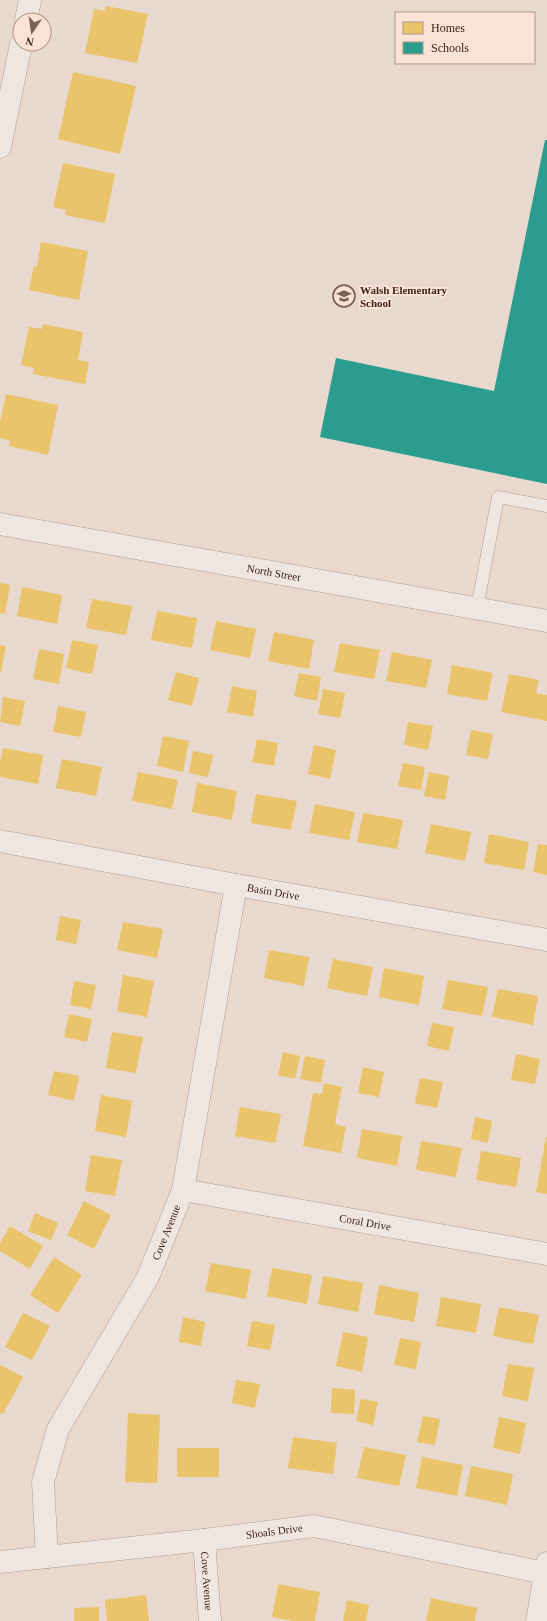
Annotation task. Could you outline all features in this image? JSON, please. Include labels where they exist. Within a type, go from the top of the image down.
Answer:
[{"type":"street","points":[[28,12],[30,0]]},
{"type":"street","points":[[0,147],[19,52]]},
{"type":"street","name":"North Street","points":[[0,524],[547,621]]},
{"type":"street","name":"Basin Drive","points":[[0,841],[236,885],[547,940]]},
{"type":"street","name":"Cove Avenue","points":[[47,1557],[43,1482],[58,1428],[148,1277],[183,1190],[236,885]]},
{"type":"street","name":"Coral Drive","points":[[183,1190],[547,1254]]},
{"type":"street","name":"Shoals Drive","points":[[0,1562],[204,1540],[314,1526],[546,1568]]},
{"type":"street","name":"Cove Avenue","points":[[204,1540],[210,1621]]},
{"type":"street","points":[[537,1621],[546,1568]]},
{"type":"lane","points":[[477,608],[498,497],[547,506]]},
{"type":"building: Homes","points":[[106,6],[148,14],[137,63],[85,53],[94,9],[105,11]]},
{"type":"building: Homes","points":[[73,72],[136,86],[120,154],[58,139]]},
{"type":"building: Homes","points":[[63,163],[115,174],[105,223],[65,215],[66,210],[53,207]]},
{"type":"building: Homes","points":[[41,242],[88,251],[79,300],[29,290],[34,266],[37,267]]},
{"type":"building: Homes","points":[[43,324],[83,332],[78,360],[89,362],[85,384],[33,374],[34,368],[21,365],[29,327],[42,329]]},
{"type":"building: Homes","points":[[6,394],[58,405],[48,455],[9,446],[10,441],[0,438],[0,422]]},
{"type":"building: Homes","points":[[0,583],[10,585],[5,614],[0,613]]},
{"type":"building: Homes","points":[[22,587],[62,595],[57,624],[17,616]]},
{"type":"building: Homes","points":[[92,599],[132,606],[126,635],[86,628]]},
{"type":"building: Homes","points":[[157,611],[197,618],[192,648],[151,640]]},
{"type":"building: Homes","points":[[216,621],[256,629],[250,658],[210,650]]},
{"type":"building: Homes","points":[[274,632],[314,640],[309,669],[268,661]]},
{"type":"building: Homes","points":[[72,640],[98,645],[92,674],[66,668]]},
{"type":"building: Homes","points":[[340,643],[380,650],[374,679],[334,672]]},
{"type":"building: Homes","points":[[0,645],[6,646],[1,672],[0,672]]},
{"type":"building: Homes","points":[[39,649],[64,654],[59,684],[33,679]]},
{"type":"building: Homes","points":[[392,652],[432,660],[426,688],[386,681]]},
{"type":"building: Homes","points":[[452,665],[493,673],[487,701],[447,694]]},
{"type":"building: Homes","points":[[176,672],[199,678],[192,706],[168,700]]},
{"type":"building: Homes","points":[[299,673],[321,677],[317,701],[294,696]]},
{"type":"building: Homes","points":[[509,674],[539,680],[536,693],[547,695],[547,721],[501,712]]},
{"type":"building: Homes","points":[[232,686],[257,691],[253,717],[227,712]]},
{"type":"building: Homes","points":[[323,689],[345,693],[340,718],[318,714]]},
{"type":"building: Homes","points":[[3,697],[25,701],[20,726],[0,722]]},
{"type":"building: Homes","points":[[58,706],[86,712],[81,737],[53,732]]},
{"type":"building: Homes","points":[[408,722],[433,726],[428,750],[404,745]]},
{"type":"building: Homes","points":[[471,730],[493,734],[488,759],[466,755]]},
{"type":"building: Homes","points":[[163,736],[189,741],[183,772],[157,766]]},
{"type":"building: Homes","points":[[257,739],[278,743],[274,766],[252,762]]},
{"type":"building: Homes","points":[[314,745],[336,750],[330,779],[308,774]]},
{"type":"building: Homes","points":[[3,748],[43,755],[38,784],[0,777],[0,763]]},
{"type":"building: Homes","points":[[193,751],[213,755],[208,777],[189,773]]},
{"type":"building: Homes","points":[[62,759],[102,767],[96,796],[56,788]]},
{"type":"building: Homes","points":[[403,763],[425,767],[421,790],[398,786]]},
{"type":"building: Homes","points":[[138,772],[178,780],[172,809],[132,801]]},
{"type":"building: Homes","points":[[429,772],[449,776],[445,800],[424,796]]},
{"type":"building: Homes","points":[[197,783],[237,791],[232,820],[192,812]]},
{"type":"building: Homes","points":[[256,794],[297,801],[291,830],[251,823]]},
{"type":"building: Homes","points":[[315,804],[355,812],[349,840],[309,833]]},
{"type":"building: Homes","points":[[363,813],[403,820],[397,849],[357,842]]},
{"type":"building: Homes","points":[[431,824],[471,832],[465,861],[425,853]]},
{"type":"building: Homes","points":[[489,834],[529,842],[524,870],[484,863]]},
{"type":"building: Homes","points":[[538,844],[547,845],[547,875],[533,872]]},
{"type":"building: Homes","points":[[60,916],[81,920],[76,944],[56,940]]},
{"type":"building: Homes","points":[[123,922],[163,929],[157,958],[117,950]]},
{"type":"building: Homes","points":[[269,950],[309,957],[304,986],[264,978]]},
{"type":"building: Homes","points":[[333,959],[373,967],[367,996],[327,988]]},
{"type":"building: Homes","points":[[384,968],[424,976],[419,1005],[379,997]]},
{"type":"building: Homes","points":[[123,975],[154,981],[147,1017],[117,1011]]},
{"type":"building: Homes","points":[[448,980],[488,987],[482,1016],[442,1009]]},
{"type":"building: Homes","points":[[74,981],[96,985],[91,1009],[70,1005]]},
{"type":"building: Homes","points":[[498,989],[538,996],[533,1025],[492,1017]]},
{"type":"building: Homes","points":[[69,1014],[92,1019],[87,1042],[64,1037]]},
{"type":"building: Homes","points":[[432,1023],[454,1027],[449,1051],[427,1046]]},
{"type":"building: Homes","points":[[112,1032],[143,1037],[136,1073],[106,1068]]},
{"type":"building: Homes","points":[[283,1052],[300,1056],[295,1079],[278,1075]]},
{"type":"building: Homes","points":[[516,1054],[540,1059],[535,1084],[511,1080]]},
{"type":"building: Homes","points":[[305,1056],[325,1060],[321,1083],[300,1079]]},
{"type":"building: Homes","points":[[363,1067],[384,1072],[379,1097],[358,1093]]},
{"type":"building: Homes","points":[[54,1071],[79,1076],[74,1101],[48,1095]]},
{"type":"building: Homes","points":[[420,1078],[443,1082],[437,1108],[415,1103]]},
{"type":"building: Homes","points":[[324,1083],[342,1087],[335,1124],[346,1127],[341,1153],[303,1146],[313,1093],[322,1094]]},
{"type":"building: Homes","points":[[101,1095],[132,1101],[126,1137],[95,1131]]},
{"type":"building: Homes","points":[[240,1107],[281,1114],[275,1143],[235,1136]]},
{"type":"building: Homes","points":[[475,1117],[492,1121],[488,1143],[471,1139]]},
{"type":"building: Homes","points":[[362,1129],[402,1136],[397,1166],[357,1158]]},
{"type":"building: Homes","points":[[547,1137],[547,1194],[536,1192]]},
{"type":"building: Homes","points":[[421,1141],[462,1148],[456,1177],[416,1170]]},
{"type":"building: Homes","points":[[481,1151],[521,1158],[516,1187],[476,1180]]},
{"type":"building: Homes","points":[[91,1155],[122,1160],[115,1196],[85,1191]]},
{"type":"building: Homes","points":[[84,1201],[111,1215],[94,1249],[67,1235]]},
{"type":"building: Homes","points":[[35,1213],[58,1223],[51,1240],[28,1231]]},
{"type":"building: Homes","points":[[10,1226],[43,1246],[30,1269],[0,1251],[0,1243]]},
{"type":"building: Homes","points":[[54,1257],[82,1275],[58,1313],[30,1295]]},
{"type":"building: Homes","points":[[211,1263],[251,1270],[246,1299],[205,1291]]},
{"type":"building: Homes","points":[[272,1268],[312,1275],[307,1304],[267,1296]]},
{"type":"building: Homes","points":[[323,1276],[363,1283],[358,1312],[318,1304]]},
{"type":"building: Homes","points":[[379,1285],[419,1293],[414,1322],[374,1314]]},
{"type":"building: Homes","points":[[441,1297],[481,1304],[476,1333],[436,1326]]},
{"type":"building: Homes","points":[[499,1307],[539,1315],[533,1344],[493,1336]]},
{"type":"building: Homes","points":[[23,1313],[50,1326],[32,1360],[5,1347]]},
{"type":"building: Homes","points":[[183,1317],[205,1322],[201,1346],[179,1342]]},
{"type":"building: Homes","points":[[252,1321],[275,1325],[270,1350],[247,1346]]},
{"type":"building: Homes","points":[[343,1332],[368,1337],[362,1372],[336,1366]]},
{"type":"building: Homes","points":[[400,1338],[421,1342],[416,1369],[394,1365]]},
{"type":"building: Homes","points":[[508,1364],[534,1368],[528,1401],[502,1396]]},
{"type":"building: Homes","points":[[0,1365],[23,1377],[3,1414],[0,1413]]},
{"type":"building: Homes","points":[[236,1380],[260,1384],[255,1408],[232,1403]]},
{"type":"building: Homes","points":[[332,1388],[355,1390],[354,1414],[331,1413]]},
{"type":"building: Homes","points":[[361,1399],[378,1402],[373,1425],[356,1421]]},
{"type":"building: Homes","points":[[128,1413],[160,1415],[157,1483],[125,1482]]},
{"type":"building: Homes","points":[[423,1416],[440,1419],[435,1445],[417,1442]]},
{"type":"building: Homes","points":[[499,1417],[526,1423],[520,1454],[493,1448]]},
{"type":"building: Homes","points":[[293,1437],[337,1443],[333,1474],[288,1468]]},
{"type":"building: Homes","points":[[364,1447],[406,1455],[399,1486],[357,1478]]},
{"type":"building: Homes","points":[[177,1448],[219,1448],[219,1477],[177,1477]]},
{"type":"building: Homes","points":[[422,1457],[463,1465],[457,1496],[416,1488]]},
{"type":"building: Homes","points":[[471,1466],[513,1474],[507,1505],[465,1496]]},
{"type":"building: Homes","points":[[278,1584],[320,1592],[315,1621],[293,1621],[272,1617]]},
{"type":"building: Homes","points":[[146,1595],[149,1621],[107,1621],[105,1600]]},
{"type":"building: Homes","points":[[431,1598],[477,1608],[475,1621],[426,1621]]},
{"type":"building: Homes","points":[[347,1600],[369,1605],[366,1621],[343,1621]]},
{"type":"building: Homes","points":[[99,1607],[99,1621],[74,1621],[74,1608]]},
{"type":"building: Schools","points":[[545,140],[547,140],[547,484],[320,437],[336,358],[494,391]]},
{"type":"place","name":"Walsh Elementary School","points":[[344,296]]}]
